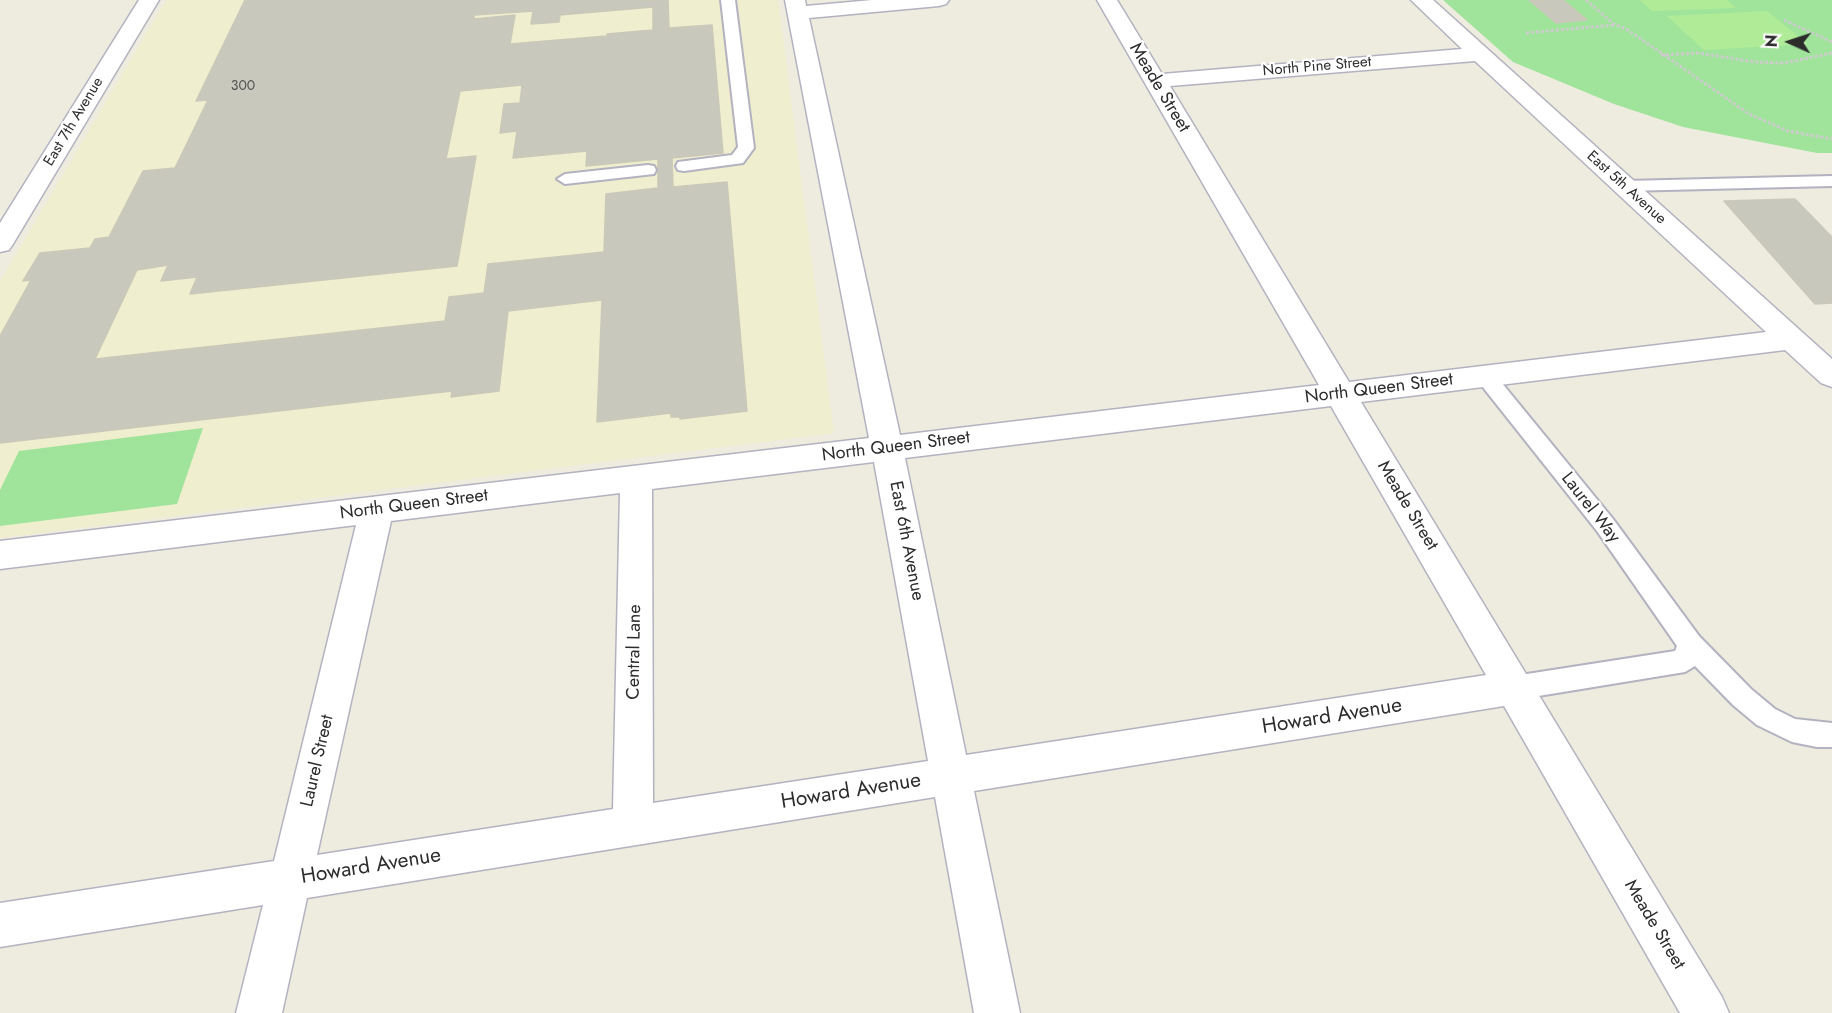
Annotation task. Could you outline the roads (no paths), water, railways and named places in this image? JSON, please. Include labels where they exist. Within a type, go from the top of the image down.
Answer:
[{"type":"street","name":"East 7th Avenue","points":[[0,244],[149,0]]},
{"type":"street","points":[[796,7],[939,0]]},
{"type":"street","name":"Meade Street","points":[[1107,0],[1706,1013]]},
{"type":"street","name":"East 5th Avenue","points":[[1421,0],[1832,376]]},
{"type":"street","name":"East 6th Avenue","points":[[796,7],[887,448],[997,1013]]},
{"type":"street","name":"North Pine Street","points":[[1155,81],[1479,54]]},
{"type":"street","name":"North Queen Street","points":[[0,555],[1792,339]]},
{"type":"street","name":"Central Lane","points":[[633,826],[636,478]]},
{"type":"street","name":"Laurel Street","points":[[260,1013],[377,509]]},
{"type":"street","name":"Howard Avenue","points":[[0,925],[1514,688]]},
{"type":"lane","points":[[684,166],[736,159],[746,148],[728,0]]},
{"type":"lane","points":[[565,179],[648,170]]},
{"type":"lane","points":[[1625,186],[1826,181],[1832,194]]},
{"type":"lane","name":"Laurel Way","points":[[1485,376],[1605,525],[1690,644],[1742,697],[1766,717],[1792,730],[1817,735],[1832,735]]},
{"type":"lane","name":"Howard Avenue","points":[[1514,688],[1685,661],[1690,644]]}]
